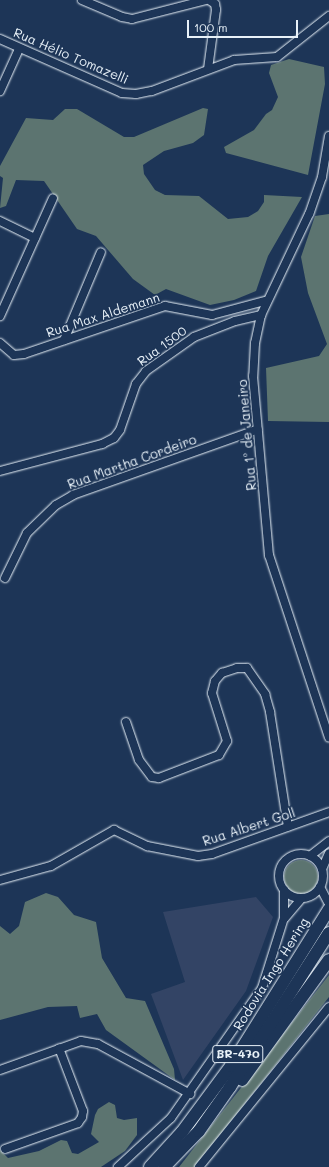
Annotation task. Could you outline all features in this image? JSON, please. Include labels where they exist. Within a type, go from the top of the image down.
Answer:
[{"type":"highway","name":"Rodovia Ingo Hering","points":[[150,1167],[182,1132],[231,1066],[313,932],[328,903]]},
{"type":"highway","name":"Rodovia Ingo Hering","points":[[164,1167],[199,1131],[329,933]]},
{"type":"highway","points":[[199,1131],[257,1062],[329,960]]},
{"type":"highway","points":[[170,1167],[183,1148]]},
{"type":"street","points":[[82,0],[122,17],[132,19],[206,0]]},
{"type":"street","points":[[208,69],[216,10],[215,4],[209,0]]},
{"type":"street","name":"Rua Hélio Tomazelli","points":[[0,39],[19,49],[122,92],[136,94],[152,91],[208,69],[244,58],[277,57],[329,16]]},
{"type":"street","points":[[0,91],[19,49]]},
{"type":"street","name":"Rua 1º de Janeiro","points":[[329,136],[322,177],[312,208],[265,301],[260,315],[255,343],[254,376],[269,555],[329,737]]},
{"type":"street","points":[[0,316],[53,198]]},
{"type":"street","points":[[0,221],[35,238]]},
{"type":"street","points":[[64,340],[101,252]]},
{"type":"street","name":"Rua Max Aldemann","points":[[0,343],[14,355],[24,354],[165,306],[212,316],[265,301]]},
{"type":"street","name":"Rua 1500","points":[[0,471],[102,444],[114,438],[120,430],[136,384],[146,371],[194,337],[235,321],[260,315]]},
{"type":"street","name":"Rua Martha Cordeiro","points":[[5,578],[27,533],[56,505],[73,495],[258,429]]},
{"type":"street","points":[[126,722],[139,760],[152,777],[159,778],[219,755],[227,741],[212,693],[215,680],[222,673],[237,668],[247,668],[265,694],[270,712],[288,827]]},
{"type":"street","name":"Rua Albert Goll","points":[[0,880],[51,866],[114,830],[147,846],[198,856],[212,854],[329,812]]},
{"type":"street","points":[[310,856],[329,841]]},
{"type":"street","points":[[328,903],[320,887],[322,869],[329,853]]},
{"type":"street","points":[[118,1167],[153,1137],[190,1094],[262,988],[284,918],[284,890],[279,872],[285,860],[297,854],[310,856],[322,869]]},
{"type":"street","points":[[311,896],[320,887]]},
{"type":"street","points":[[284,890],[292,896],[301,898],[311,896],[328,903]]},
{"type":"street","points":[[284,918],[301,898]]},
{"type":"street","points":[[199,1167],[329,1007]]},
{"type":"street","points":[[0,1070],[81,1041],[98,1044],[190,1094]]},
{"type":"street","points":[[5,1149],[78,1123],[82,1117],[83,1111],[59,1048]]},
{"type":"shaded area","points":[[256,897],[273,917],[246,991],[183,1080],[151,994],[185,982],[163,912]]},
{"type":"green space","points":[[289,59],[324,67],[325,84],[308,175],[226,153],[224,147],[254,130],[266,114],[272,110],[278,97],[269,73],[271,65]]},
{"type":"green space","points":[[203,108],[208,109],[204,135],[193,143],[164,151],[143,165],[144,174],[155,190],[165,195],[199,196],[228,219],[248,217],[258,211],[264,202],[264,195],[302,197],[268,256],[256,291],[234,300],[210,305],[166,289],[155,295],[133,279],[96,236],[77,229],[44,181],[16,180],[6,206],[0,208],[3,178],[0,176],[0,166],[26,118],[53,120],[65,109],[77,109],[124,137],[134,137]]},
{"type":"green space","points":[[329,214],[329,422],[268,421],[266,368],[319,356],[327,344],[308,293],[301,257],[315,216]]},
{"type":"green space","points":[[298,860],[304,860],[313,865],[317,871],[317,883],[313,889],[304,894],[298,894],[289,889],[284,880],[284,874],[289,865]]},
{"type":"green space","points":[[46,893],[58,897],[74,915],[96,922],[102,958],[126,998],[145,1001],[174,1069],[175,1080],[106,1030],[97,1014],[80,1018],[77,1006],[48,1007],[0,1020],[0,926],[10,934],[19,926],[25,902]]},
{"type":"green space","points":[[329,975],[329,997],[195,1167],[179,1167]]},
{"type":"green space","points":[[109,1102],[115,1105],[117,1118],[124,1120],[137,1118],[137,1135],[125,1151],[101,1167],[0,1167],[0,1150],[8,1158],[39,1151],[61,1140],[67,1141],[72,1153],[78,1154],[99,1142],[91,1134],[95,1115],[98,1109]]}]
